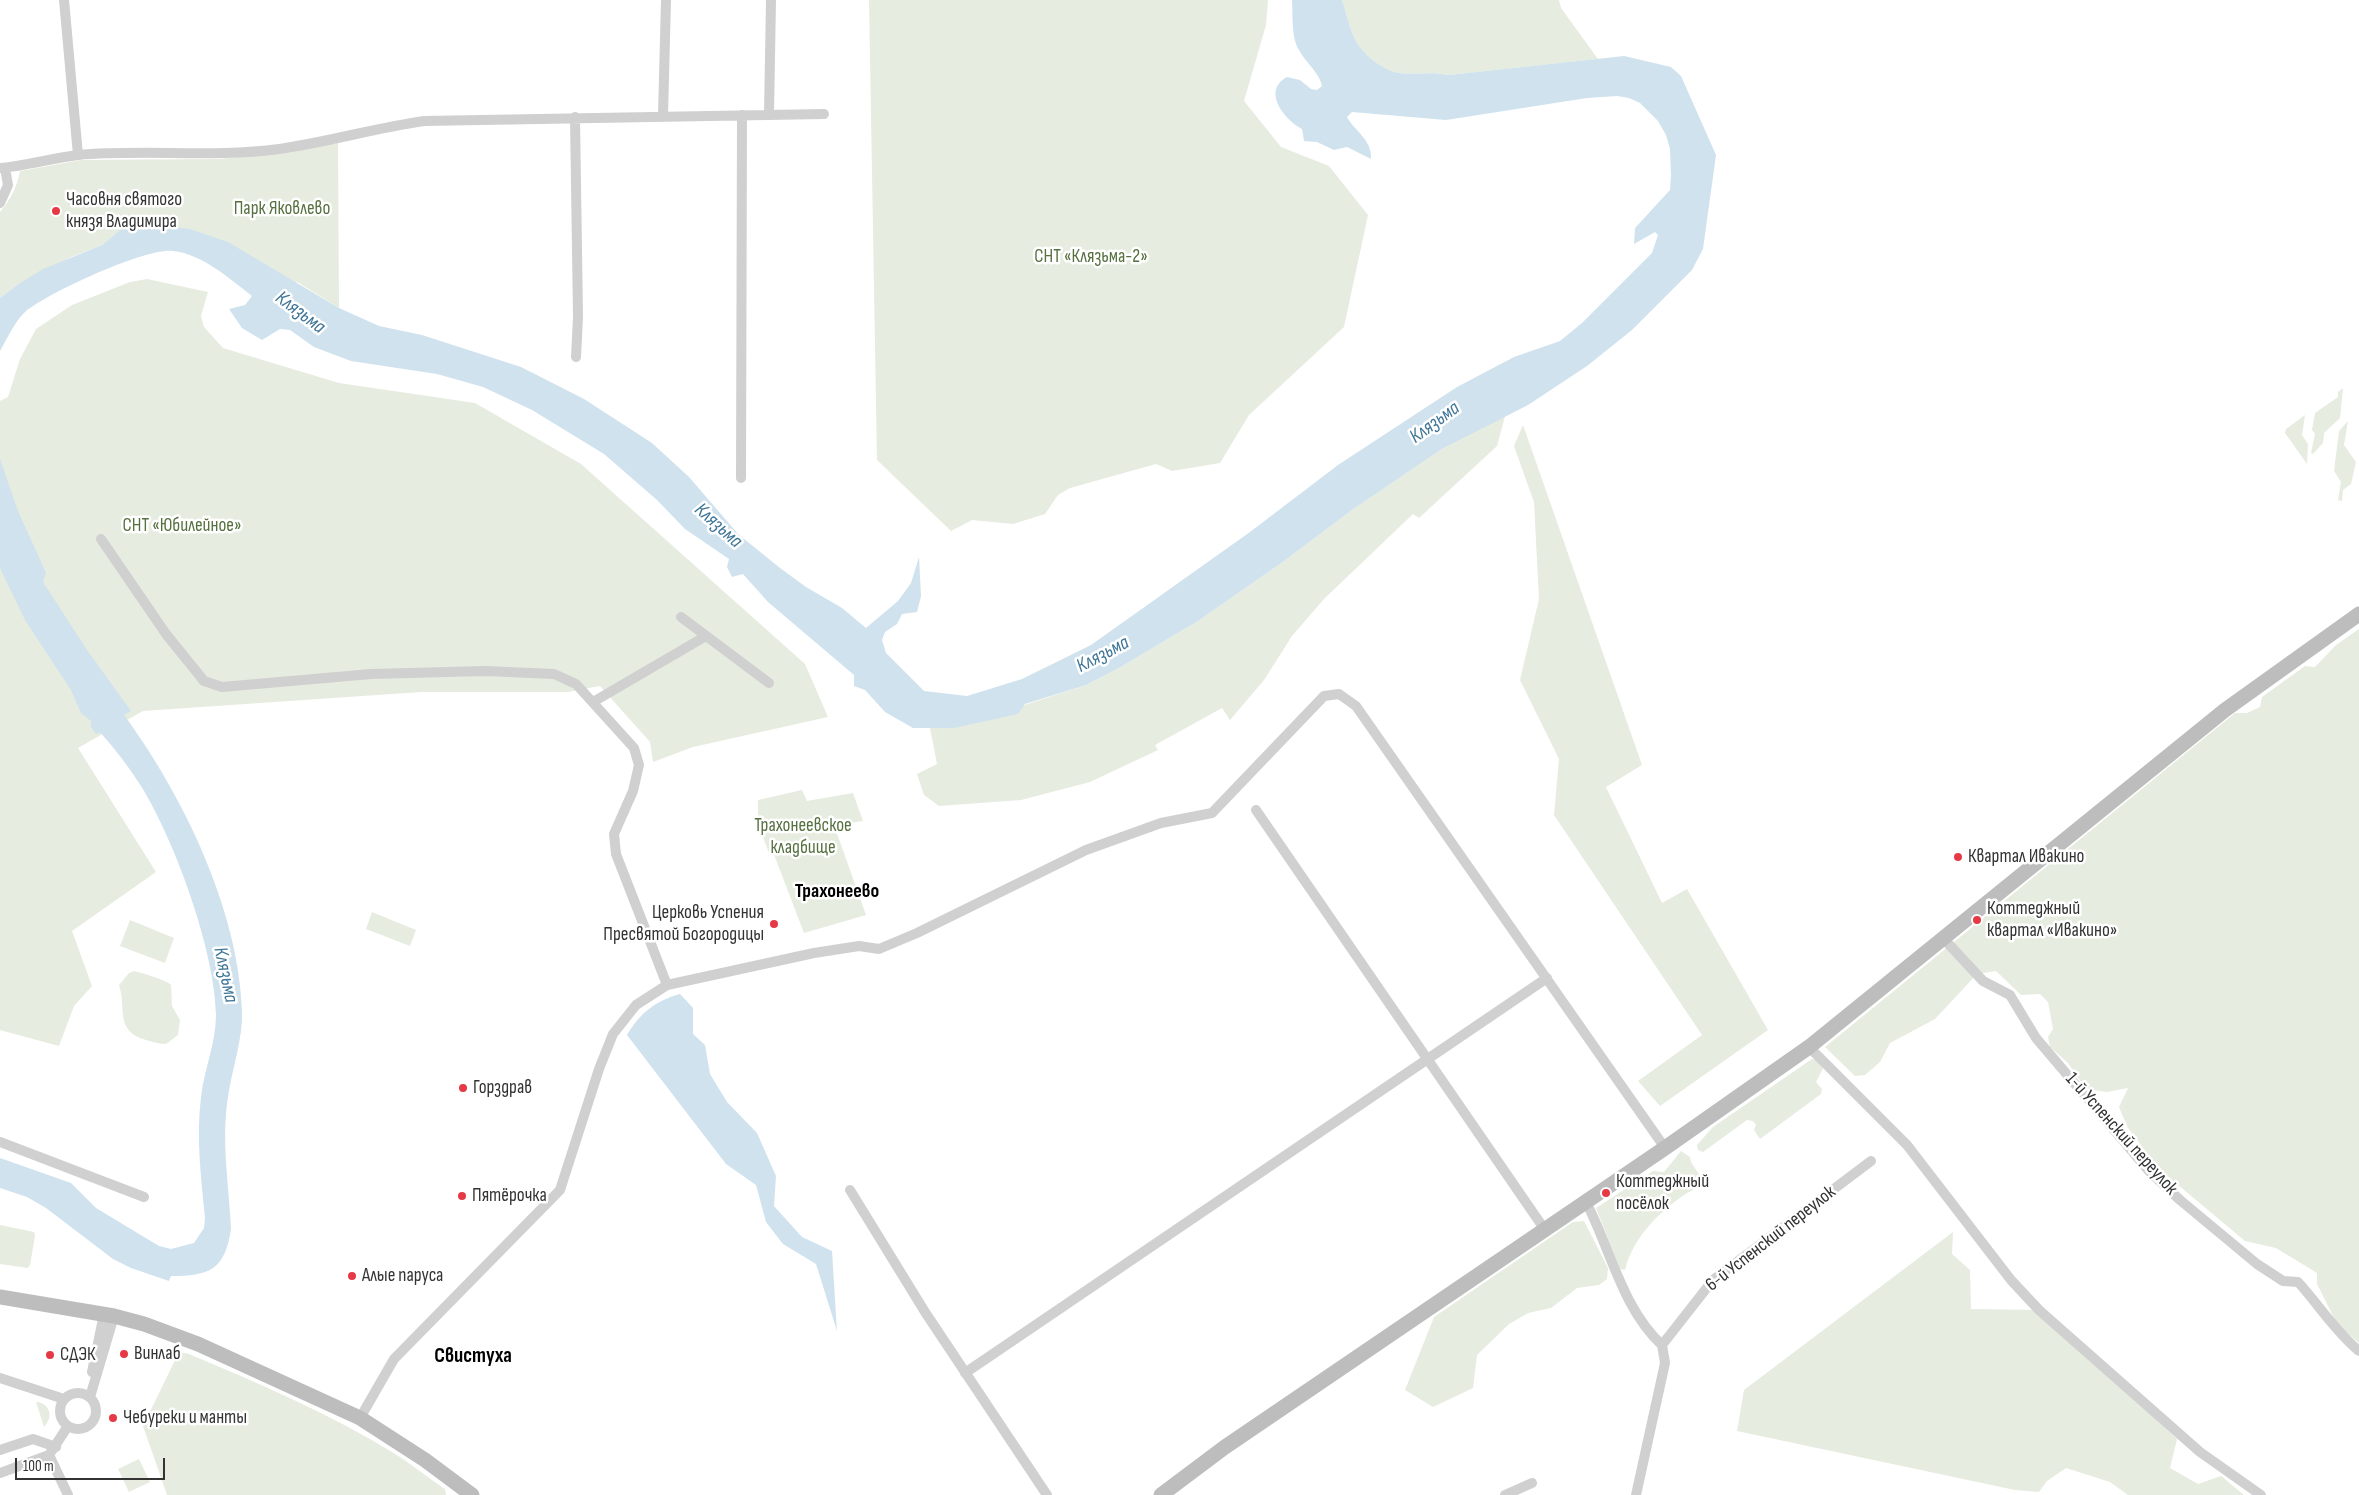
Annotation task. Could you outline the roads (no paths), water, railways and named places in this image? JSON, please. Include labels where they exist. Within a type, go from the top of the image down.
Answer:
[{"type":"main road","points":[[1161,1495],[1225,1447],[1665,1148],[1810,1047],[2225,710],[2359,614]]},
{"type":"main road","points":[[0,1297],[109,1315],[144,1324],[198,1344],[360,1418],[425,1460],[472,1495]]},
{"type":"street","points":[[64,0],[78,155]]},
{"type":"street","points":[[663,116],[666,0]]},
{"type":"street","points":[[769,114],[771,0]]},
{"type":"street","points":[[0,203],[8,185],[3,168],[78,155],[252,152],[343,138],[389,126],[424,121],[824,114]]},
{"type":"street","points":[[741,478],[742,115]]},
{"type":"street","points":[[575,117],[578,317],[576,357]]},
{"type":"street","points":[[101,539],[166,634],[204,681],[222,687],[371,674],[485,671],[554,674],[576,684],[634,748],[639,766],[633,792],[614,834],[616,854],[667,985]]},
{"type":"street","points":[[681,617],[769,683]]},
{"type":"street","points":[[593,702],[706,636]]},
{"type":"street","points":[[360,1418],[394,1359],[560,1190],[599,1069],[613,1034],[636,1005],[667,985],[814,953],[859,946],[879,949],[917,933],[1086,850],[1161,823],[1212,813],[1324,696],[1339,694],[1356,706],[1665,1148]]},
{"type":"street","points":[[1256,810],[1545,1230]]},
{"type":"street","name":"1-й Успенский переулок","points":[[1943,938],[1983,981],[2010,995],[2036,1038],[2149,1171],[2180,1200],[2257,1264],[2282,1281],[2298,1282],[2319,1304],[2332,1325],[2359,1351]]},
{"type":"street","points":[[965,1374],[1547,978]]},
{"type":"street","points":[[1810,1047],[1907,1145],[2011,1280],[2039,1310],[2200,1452],[2261,1495]]},
{"type":"street","points":[[0,1142],[144,1197]]},
{"type":"street","name":"6-й Успенский переулок","points":[[1662,1345],[1714,1280],[1871,1161]]},
{"type":"street","points":[[850,1190],[901,1275],[1047,1495]]},
{"type":"street","points":[[1586,1202],[1631,1305],[1650,1334],[1662,1345],[1665,1363],[1636,1495]]},
{"type":"street","points":[[88,1396],[109,1315]]},
{"type":"street","points":[[0,1378],[64,1399]]},
{"type":"street","points":[[76,1392],[88,1396],[94,1402],[96,1412],[92,1422],[83,1428],[68,1426],[61,1419],[59,1411],[64,1399],[76,1392]]},
{"type":"street","points":[[0,1473],[49,1456],[68,1426]]},
{"type":"street","points":[[0,1450],[33,1439],[56,1447]]},
{"type":"street","points":[[49,1456],[68,1495]]},
{"type":"street","points":[[1505,1495],[1532,1483]]},
{"type":"water","name":"Клязьма","points":[[1292,0],[1342,0],[1357,43],[1379,65],[1399,73],[1449,75],[1624,56],[1671,67],[1681,76],[1716,155],[1703,249],[1692,270],[1632,330],[1587,366],[1528,405],[1442,449],[1352,510],[1280,564],[1198,621],[1119,668],[1086,685],[1025,704],[1018,714],[954,728],[913,728],[885,712],[865,690],[854,686],[854,675],[768,602],[743,574],[732,577],[727,567],[729,559],[685,529],[657,500],[604,454],[532,410],[483,387],[437,374],[351,361],[314,347],[290,330],[280,329],[262,340],[242,328],[229,309],[245,305],[252,296],[215,268],[184,253],[173,251],[159,252],[141,257],[97,273],[54,294],[21,316],[0,351],[0,298],[43,269],[102,245],[126,225],[157,225],[190,229],[228,242],[339,308],[379,326],[422,335],[521,367],[584,399],[652,443],[689,477],[738,534],[780,568],[806,587],[842,608],[866,628],[898,601],[911,583],[919,557],[921,596],[917,612],[902,614],[897,624],[885,632],[882,640],[886,653],[924,691],[967,696],[1022,679],[1091,645],[1250,532],[1338,465],[1457,387],[1514,357],[1560,341],[1582,323],[1652,253],[1658,235],[1655,232],[1634,244],[1635,228],[1670,190],[1670,149],[1666,135],[1658,121],[1640,103],[1629,98],[1617,96],[1587,98],[1446,120],[1352,112],[1347,117],[1369,146],[1371,159],[1347,147],[1334,150],[1317,142],[1304,141],[1302,129],[1289,119],[1278,105],[1276,90],[1279,83],[1287,77],[1300,80],[1311,89],[1317,90],[1322,86],[1318,76],[1296,45]]},
{"type":"water","name":"Клязьма","points":[[0,459],[18,511],[46,573],[43,582],[87,650],[131,711],[124,715],[167,781],[186,817],[219,894],[231,934],[238,973],[242,1022],[230,1086],[225,1130],[231,1229],[224,1254],[213,1268],[196,1274],[171,1276],[169,1281],[131,1268],[113,1259],[46,1208],[27,1197],[0,1188],[0,1158],[71,1183],[96,1208],[159,1246],[171,1249],[194,1243],[204,1228],[205,1218],[199,1127],[203,1087],[214,1036],[216,1015],[209,960],[201,929],[179,866],[154,809],[122,758],[100,732],[96,734],[91,727],[91,721],[81,713],[71,690],[25,620],[0,568]]},
{"type":"water","points":[[680,994],[693,1008],[693,1034],[705,1045],[710,1074],[727,1102],[757,1133],[776,1176],[774,1206],[802,1237],[832,1251],[837,1331],[816,1264],[783,1244],[766,1222],[756,1185],[726,1164],[627,1035],[637,1020],[649,1009],[663,1000]]},
{"type":"place","name":"Часовня святого князя Владимира","points":[[56,211]]},
{"type":"place","name":"Квартал Ивакино","points":[[1958,857]]},
{"type":"place","name":"Коттеджный квартал «Ивакино»","points":[[1977,920]]},
{"type":"place","name":"Церковь Успения Пресвятой Богородицы","points":[[774,924]]},
{"type":"place","name":"Горздрав","points":[[463,1088]]},
{"type":"place","name":"Коттеджный посёлок","points":[[1606,1193]]},
{"type":"place","name":"Пятёрочка","points":[[462,1196]]},
{"type":"place","name":"Алые паруса","points":[[352,1276]]},
{"type":"place","name":"Винлаб","points":[[124,1354]]},
{"type":"place","name":"СДЭК","points":[[50,1355]]},
{"type":"place","name":"Чебуреки и манты","points":[[113,1418]]},
{"type":"district","name":"Трахонеево","points":[[837,892]]},
{"type":"district","name":"Свистуха","points":[[473,1357]]},
{"type":"park label","name":"Парк Яковлево","points":[[282,209]]},
{"type":"park label","name":"СНТ «Клязьма-2»","points":[[1091,257]]},
{"type":"park label","name":"СНТ «Юбилейное»","points":[[182,526]]},
{"type":"park label","name":"Трахонеевское кладбище","points":[[803,837]]}]
